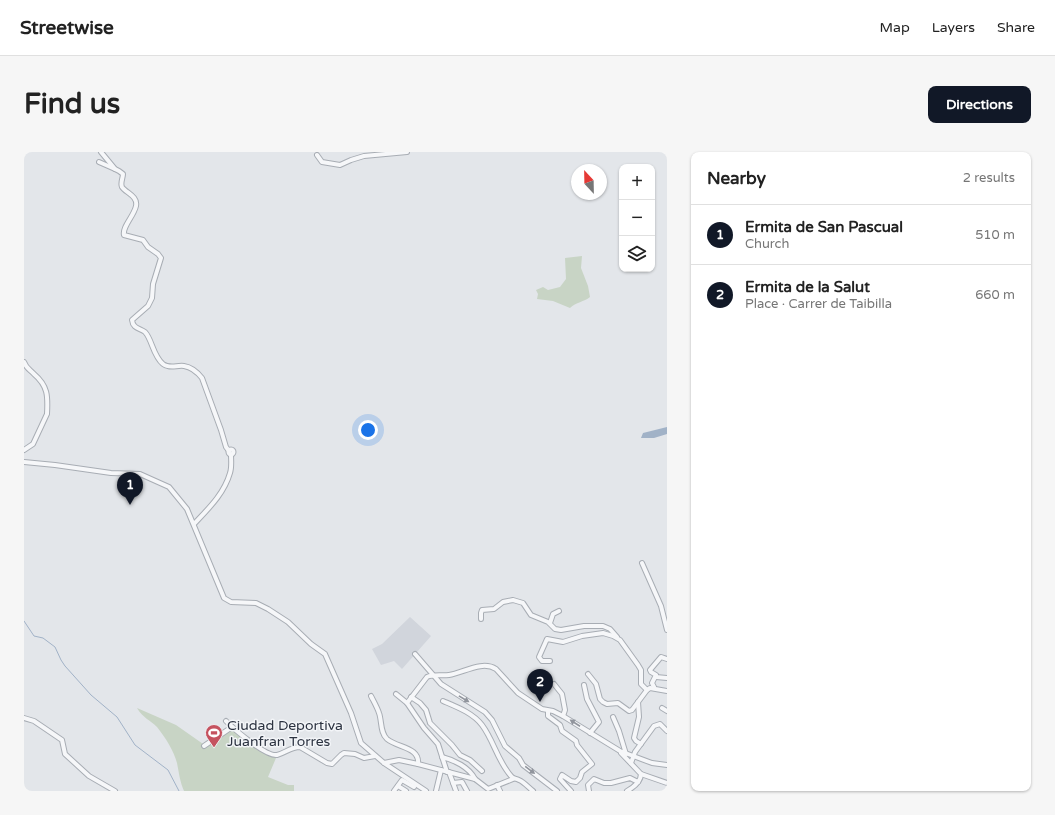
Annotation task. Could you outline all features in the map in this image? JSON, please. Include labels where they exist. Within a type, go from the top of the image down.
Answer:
[{"type":"street","points":[[101,152],[115,169]]},
{"type":"street","points":[[317,155],[322,162],[340,165],[364,156],[407,152]]},
{"type":"street","points":[[99,162],[119,170],[124,174],[121,183],[122,186],[132,195],[137,205],[133,217],[124,229],[124,235],[142,240],[161,258],[153,284],[152,298],[148,306],[132,320],[133,324],[136,328],[145,333],[159,360],[165,366],[188,367],[198,373],[202,378],[222,430],[226,447],[230,452],[230,472],[223,489],[194,524]]},
{"type":"street","points":[[24,450],[33,444],[48,409],[46,389],[25,365]]},
{"type":"street","points":[[24,462],[55,465],[112,474],[140,474],[169,487],[187,509],[224,598],[231,602],[256,603],[268,609],[288,622],[311,644],[326,654],[351,713],[361,743],[375,756],[417,788]]},
{"type":"street","points":[[642,563],[662,606],[667,630]]},
{"type":"street","points":[[481,619],[482,610],[494,609],[503,602],[513,600],[523,603],[531,615],[550,623],[555,629],[561,630],[584,626],[607,627],[620,640],[640,668],[642,673],[641,684],[647,690]]},
{"type":"street","points":[[550,623],[553,614],[559,611]]},
{"type":"street","points":[[550,661],[542,662],[539,659],[547,640],[563,642],[582,636],[603,633],[620,640]]},
{"type":"street","points":[[415,654],[434,676],[450,690],[485,712],[492,720],[505,746],[519,758],[523,764],[557,791]]},
{"type":"street","points":[[656,677],[656,674],[650,670],[661,657],[667,658]]},
{"type":"street","points":[[407,703],[430,675],[450,674],[477,667],[491,667],[496,669],[518,693],[542,709],[553,711],[563,716],[626,754],[652,763],[667,765]]},
{"type":"street","points":[[588,674],[598,687],[600,699],[605,703],[618,703],[630,711],[647,690],[654,687],[667,691]]},
{"type":"street","points":[[654,687],[652,683],[656,677]]},
{"type":"street","points":[[656,677],[667,678]]},
{"type":"street","points":[[554,684],[562,694],[565,710],[563,716]]},
{"type":"street","points":[[584,685],[587,699],[599,722],[590,733]]},
{"type":"street","points":[[396,694],[407,703],[424,728],[438,744],[456,791]]},
{"type":"street","points":[[371,696],[380,715],[383,733],[387,739],[415,753],[418,756],[418,764]]},
{"type":"street","points":[[412,697],[426,710],[430,723],[460,755],[470,760],[482,771]]},
{"type":"street","points":[[443,701],[462,709],[474,717],[482,725],[497,757],[513,779]]},
{"type":"street","points":[[638,702],[639,717],[634,738],[641,744]]},
{"type":"street","points":[[662,708],[667,711]]},
{"type":"street","points":[[548,711],[548,716],[560,725],[562,731],[576,741],[576,745],[592,764],[582,772],[580,778],[576,782],[571,782],[562,775],[560,779],[571,791]]},
{"type":"street","points":[[613,717],[626,754]]},
{"type":"street","points":[[24,718],[34,721],[62,740],[65,754],[89,776],[114,791]]},
{"type":"street","points":[[226,721],[243,737],[273,755],[277,755],[296,746],[300,746],[327,763],[332,764],[341,754],[344,753],[355,754],[364,758],[375,756]]},
{"type":"street","points":[[631,762],[641,744],[654,726],[660,724],[667,731]]},
{"type":"street","points":[[204,746],[232,727]]},
{"type":"street","points":[[620,751],[641,774],[667,783]]},
{"type":"street","points":[[442,756],[457,762],[466,768],[475,779],[488,790],[513,779],[518,780],[533,791]]},
{"type":"street","points":[[384,763],[400,760],[475,779]]},
{"type":"street","points":[[466,768],[470,760]]},
{"type":"street","points":[[436,791],[441,770]]},
{"type":"street","points":[[627,791],[638,782],[641,778],[641,774]]},
{"type":"street","points":[[589,791],[588,785],[594,779],[614,783],[630,778],[638,782]]},
{"type":"street","points":[[394,791],[402,780],[426,791]]},
{"type":"street","points":[[453,784],[462,782],[467,791]]},
{"type":"street","points":[[497,785],[500,791]]},
{"type":"street","points":[[398,786],[406,791]]},
{"type":"shaded area","points":[[410,617],[431,636],[402,669],[394,661],[381,665],[372,649],[382,644]]},
{"type":"green space","points":[[582,256],[581,268],[588,286],[590,297],[570,308],[553,301],[537,299],[538,294],[536,290],[543,287],[548,290],[560,287],[566,279],[565,258]]},
{"type":"green space","name":"Ciudad Deportiva Juanfran Torres","points":[[137,708],[176,725],[206,746],[231,729],[234,729],[240,736],[260,749],[279,755],[276,758],[268,777],[288,785],[294,785],[294,791],[184,791],[176,758],[169,744],[157,727],[144,717]]},
{"type":"water","points":[[667,427],[667,434],[654,438],[641,438],[643,433]]},
{"type":"waterway","points":[[24,621],[34,636],[43,638],[55,647],[65,666],[91,695],[117,717],[135,745],[168,770],[179,791]]},
{"type":"place","name":"Ermita de San Pascual","points":[[130,505]]},
{"type":"place","name":"Ermita de la Salut","points":[[540,702]]},
{"type":"place","name":"Ciudad Deportiva Juanfran Torres","points":[[214,748]]}]
